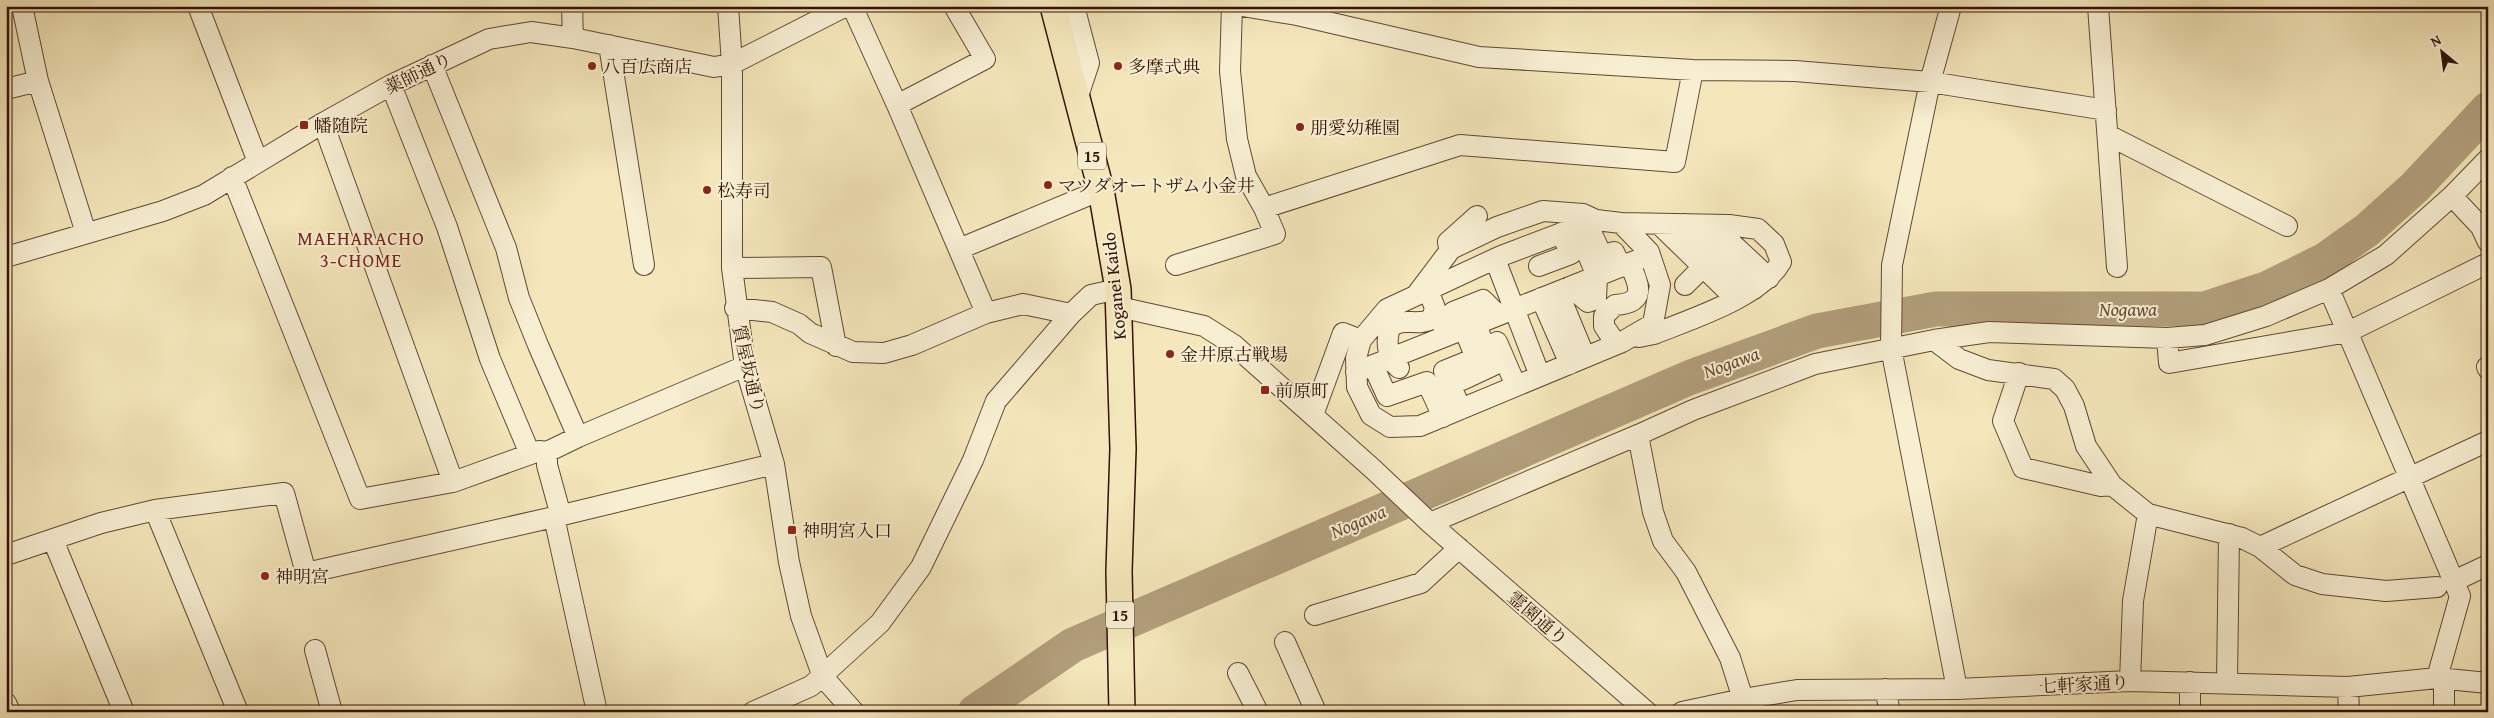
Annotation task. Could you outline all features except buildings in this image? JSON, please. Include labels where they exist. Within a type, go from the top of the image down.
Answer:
[{"type":"main road","name":"Koganei Kaido","points":[[1053,6],[1101,190],[1118,298],[1123,449],[1119,571],[1122,712]]},
{"type":"street","points":[[22,6],[38,81],[86,232]]},
{"type":"street","points":[[198,6],[258,162]]},
{"type":"street","points":[[572,6],[573,38]]},
{"type":"street","name":"質屋坂通り","points":[[728,6],[732,64],[732,268],[735,308],[745,366],[774,464],[795,595],[823,677],[854,712]]},
{"type":"street","name":"薬師通り","points":[[6,257],[172,208],[204,195],[323,122],[391,85],[490,39],[531,32],[573,38],[714,67],[732,64],[846,6]]},
{"type":"street","points":[[852,6],[897,105],[986,313]]},
{"type":"street","points":[[897,105],[985,59],[954,6]]},
{"type":"street","points":[[1074,6],[1089,63],[1078,96]]},
{"type":"street","points":[[1176,265],[1274,234],[1264,208],[1246,176],[1237,139],[1230,71],[1232,6]]},
{"type":"street","points":[[1242,6],[1297,10],[1479,57],[1693,70],[1795,71],[1930,82],[2106,110]]},
{"type":"street","points":[[1951,6],[1930,82],[1892,271],[1890,348],[1957,689]]},
{"type":"street","points":[[2098,6],[2117,267]]},
{"type":"street","points":[[609,45],[644,265]]},
{"type":"street","points":[[432,65],[506,248],[520,298],[532,329],[578,437]]},
{"type":"street","points":[[1264,208],[1460,145],[1675,162],[1693,70]]},
{"type":"street","points":[[6,89],[38,81]]},
{"type":"street","points":[[391,85],[447,227],[490,359],[547,465],[597,712]]},
{"type":"street","points":[[323,122],[453,482]]},
{"type":"street","points":[[2108,135],[2287,226]]},
{"type":"street","points":[[1430,523],[1693,410],[1815,364],[1890,348],[1989,332],[2167,338],[2205,335],[2266,316],[2329,289],[2386,255],[2452,196],[2488,159]]},
{"type":"street","points":[[232,177],[360,499],[453,482],[539,453],[745,366]]},
{"type":"street","points":[[959,249],[1101,190]]},
{"type":"street","points":[[2452,196],[2481,227],[2488,242]]},
{"type":"street","points":[[1422,293],[1450,249],[1498,227],[1543,211],[1583,214],[1571,254],[1538,266]]},
{"type":"street","points":[[1450,249],[1448,242],[1477,216]]},
{"type":"street","points":[[1422,293],[1435,308],[1432,319],[1418,323],[1402,321],[1390,328],[1388,345],[1357,387],[1371,415],[1390,427],[1420,426],[1622,341],[1653,324],[1660,285],[1649,252],[1621,223]]},
{"type":"street","points":[[1459,410],[1427,382],[1387,396],[1373,365],[1356,358],[1361,340],[1387,308],[1494,259],[1580,226],[1621,223],[1685,224],[1758,229],[1774,244],[1781,262],[1762,284],[1736,299],[1654,334],[1622,341]]},
{"type":"street","points":[[1659,224],[1736,299]]},
{"type":"street","points":[[1685,224],[1762,284]]},
{"type":"street","points":[[1712,225],[1762,284]]},
{"type":"street","points":[[1580,226],[1602,256],[1614,252],[1640,288],[1637,296],[1627,304],[1614,304],[1604,316],[1604,326],[1622,341]]},
{"type":"street","points":[[1580,226],[1596,276]]},
{"type":"street","points":[[1529,245],[1538,266],[1555,293],[1556,332],[1577,360]]},
{"type":"street","points":[[1373,365],[1650,255]]},
{"type":"street","points":[[1459,410],[1462,378],[1494,365],[1476,324],[1494,259]]},
{"type":"street","points":[[2167,338],[2168,363],[2348,332],[2488,263]]},
{"type":"street","points":[[732,268],[821,267],[836,346]]},
{"type":"street","points":[[1685,285],[1703,267]]},
{"type":"street","points":[[2329,289],[2410,477],[2445,584],[2460,596],[2441,678],[2444,712]]},
{"type":"street","points":[[753,712],[811,686],[880,623],[921,567],[973,460],[996,401],[1071,314],[1091,295],[1118,298],[1204,326],[1234,345],[1313,415],[1343,333],[1361,340]]},
{"type":"street","points":[[735,308],[772,312],[799,324],[810,333],[836,346],[853,352],[884,353],[912,345],[986,313],[1023,304],[1071,314]]},
{"type":"street","points":[[1556,332],[1591,318]]},
{"type":"street","points":[[1476,324],[1499,346],[1516,386]]},
{"type":"street","points":[[1476,324],[1540,376]]},
{"type":"street","points":[[1934,340],[1966,362],[1988,370],[2054,378],[2065,389],[2074,406],[2086,446],[2112,485],[2148,514],[2229,534],[2260,546],[2295,575],[2322,584],[2386,591],[2445,584],[2488,565]]},
{"type":"street","points":[[2019,373],[2003,421],[2023,468],[2101,486],[2112,485]]},
{"type":"street","name":"霊園通り","points":[[1313,415],[1430,523],[1647,712]]},
{"type":"street","points":[[1638,435],[1653,512],[1663,541],[1691,580],[1730,658],[1743,699]]},
{"type":"street","points":[[2260,546],[2488,441]]},
{"type":"street","points":[[6,555],[101,523],[155,510],[284,493],[306,573],[558,517],[774,464]]},
{"type":"street","points":[[155,510],[238,712]]},
{"type":"street","points":[[2130,681],[2133,601],[2148,514]]},
{"type":"street","points":[[2227,683],[2229,534]]},
{"type":"street","points":[[53,540],[124,712]]},
{"type":"street","points":[[1315,615],[1421,583],[1459,548]]},
{"type":"street","points":[[1285,642],[1316,712]]},
{"type":"street","points":[[315,650],[332,712]]},
{"type":"street","points":[[1238,673],[1258,712]]},
{"type":"street","name":"七軒家通り","points":[[1682,712],[1797,690],[1957,689],[2130,681],[2348,687],[2441,678],[2488,683]]},
{"type":"street","points":[[2190,682],[2190,712]]},
{"type":"street","points":[[2348,687],[2349,712]]},
{"type":"street","points":[[1885,689],[1890,712]]},
{"type":"street","points":[[6,703],[10,712]]},
{"type":"waterway","name":"Nogawa","points":[[975,712],[1073,645],[1691,377],[1817,331],[1936,309],[2205,309],[2266,289],[2325,260],[2367,230],[2415,187],[2488,109]]},
{"type":"place","name":"八百広商店","points":[[592,66]]},
{"type":"place","name":"多摩式典","points":[[1118,66]]},
{"type":"place","name":"幡随院","points":[[304,125]]},
{"type":"place","name":"朋愛幼稚園","points":[[1300,127]]},
{"type":"place","name":"マツダオートザム小金井","points":[[1048,185]]},
{"type":"place","name":"松寿司","points":[[707,190]]},
{"type":"place","name":"金井原古戦場","points":[[1170,354]]},
{"type":"place","name":"前原町","points":[[1265,390]]},
{"type":"place","name":"神明宮入口","points":[[792,530]]},
{"type":"place","name":"神明宮","points":[[265,576]]},
{"type":"district","name":"MAEHARACHO 3-CHOME","points":[[361,249]]}]
